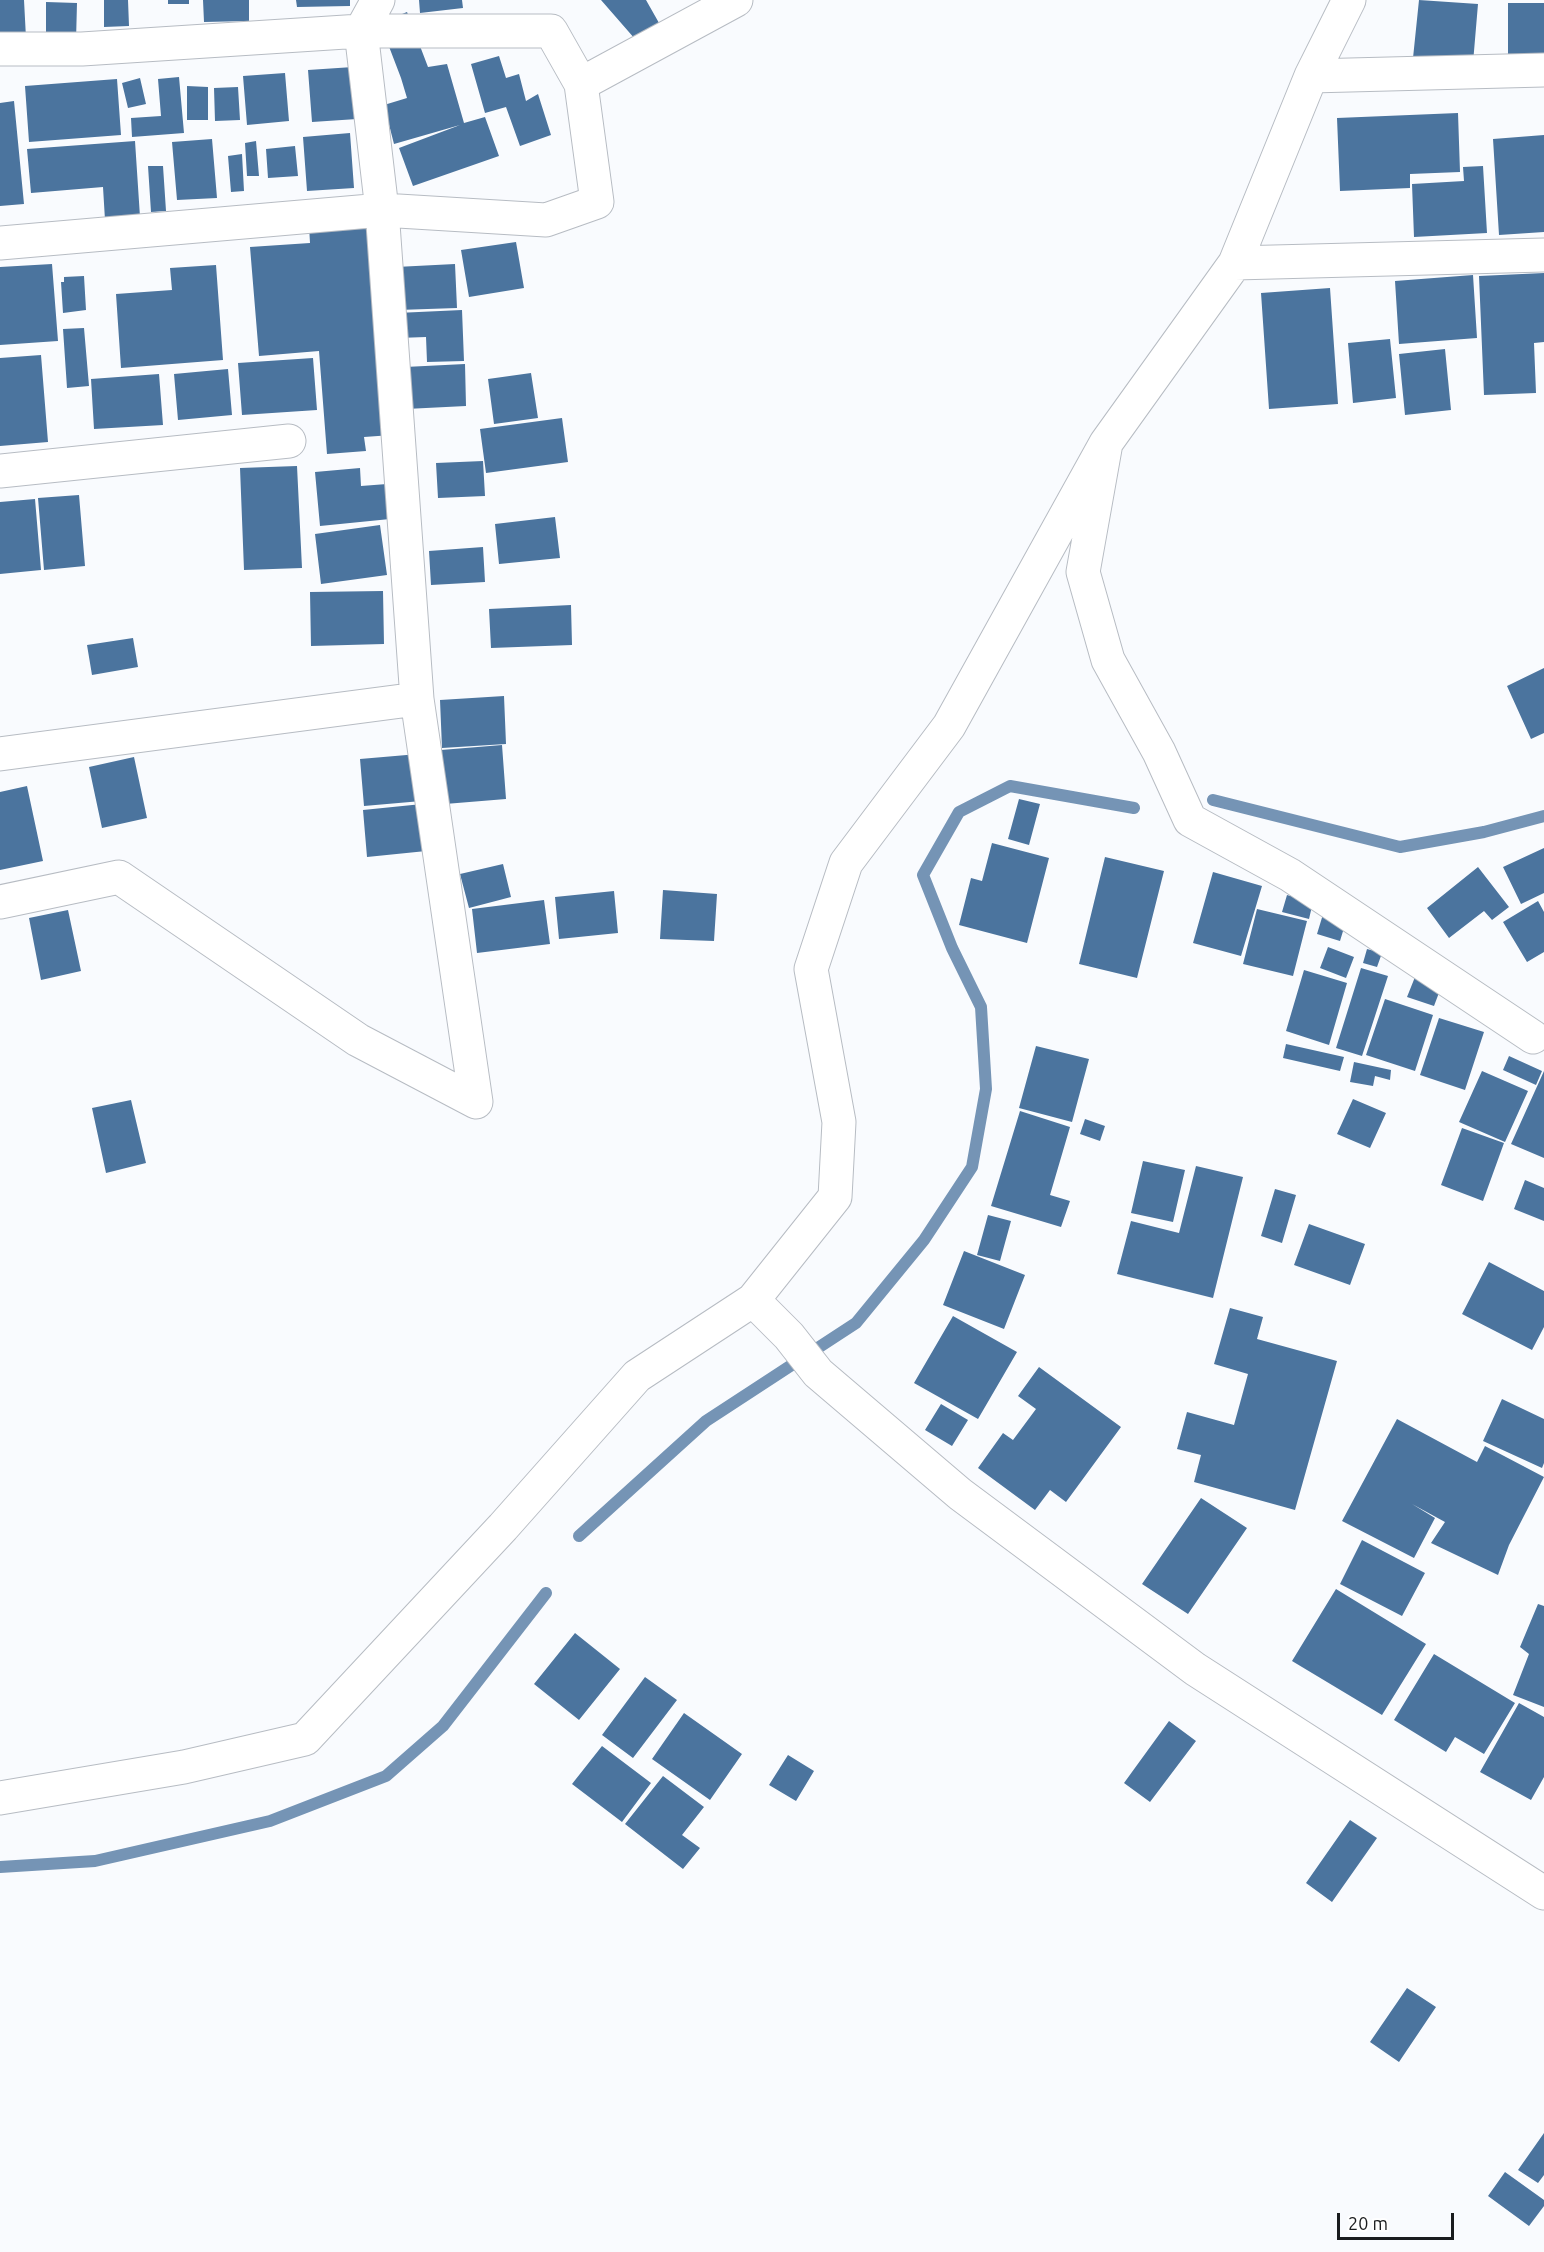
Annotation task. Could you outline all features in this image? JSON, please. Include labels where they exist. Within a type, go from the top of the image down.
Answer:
[{"type":"street","points":[[0,902],[119,877],[358,1040],[476,1102],[417,699],[382,210],[361,32],[378,0]]},
{"type":"street","points":[[581,84],[736,0]]},
{"type":"street","points":[[0,1798],[184,1767],[304,1739],[503,1527],[637,1376],[753,1300],[835,1197],[840,1122],[811,969],[846,863],[949,726],[1106,443],[1235,263],[1311,75],[1349,0]]},
{"type":"street","points":[[0,49],[82,49],[361,32],[551,31],[581,84],[597,202],[546,219],[382,210],[0,243]]},
{"type":"street","points":[[1311,75],[1544,70]]},
{"type":"street","points":[[1235,263],[1544,255]]},
{"type":"street","points":[[0,471],[289,441]]},
{"type":"street","points":[[1106,443],[1083,572],[1108,660],[1159,752],[1191,820],[1290,875],[1533,1037]]},
{"type":"street","points":[[0,754],[417,699]]},
{"type":"street","points":[[753,1300],[789,1336],[818,1373],[960,1494],[1195,1669],[1544,1893]]},
{"type":"building","points":[[0,0],[24,0],[26,38],[0,39]]},
{"type":"building","points":[[104,0],[128,0],[129,26],[104,27]]},
{"type":"building","points":[[168,0],[189,0],[189,4],[168,4]]},
{"type":"building","points":[[203,0],[249,0],[249,21],[204,22]]},
{"type":"building","points":[[296,0],[350,0],[350,6],[297,7]]},
{"type":"building","points":[[419,0],[462,0],[463,8],[420,13]]},
{"type":"building","points":[[601,0],[646,0],[663,30],[635,39]]},
{"type":"building","points":[[1419,0],[1478,4],[1473,63],[1413,58]]},
{"type":"building","points":[[46,2],[77,3],[76,41],[46,40]]},
{"type":"building","points":[[1508,3],[1544,3],[1544,60],[1508,60]]},
{"type":"building","points":[[407,12],[428,67],[447,64],[464,123],[485,117],[499,156],[413,186],[399,148],[460,125],[394,144],[384,105],[407,98],[380,23]]},
{"type":"building","points":[[499,56],[506,78],[519,74],[526,101],[538,94],[551,135],[520,146],[506,107],[485,113],[471,64]]},
{"type":"building","points":[[353,67],[357,119],[312,122],[308,70]]},
{"type":"building","points":[[285,73],[289,121],[247,125],[243,76]]},
{"type":"building","points":[[179,77],[184,133],[132,137],[131,118],[161,116],[158,79]]},
{"type":"building","points":[[140,78],[146,104],[128,108],[122,83]]},
{"type":"building","points":[[117,79],[121,135],[29,142],[25,86]]},
{"type":"building","points":[[187,86],[208,87],[208,120],[187,120]]},
{"type":"building","points":[[238,87],[240,120],[215,121],[214,88]]},
{"type":"building","points":[[14,101],[24,204],[0,206],[0,103]]},
{"type":"building","points":[[1458,113],[1460,172],[1410,174],[1410,188],[1340,191],[1337,118]]},
{"type":"building","points":[[350,133],[354,188],[307,191],[303,137]]},
{"type":"building","points":[[1544,135],[1544,232],[1499,235],[1493,139]]},
{"type":"building","points":[[212,139],[217,198],[177,200],[172,142]]},
{"type":"building","points":[[135,141],[140,217],[105,220],[103,187],[31,193],[27,149]]},
{"type":"building","points":[[256,141],[259,176],[247,176],[245,143]]},
{"type":"building","points":[[295,146],[298,176],[268,178],[266,149]]},
{"type":"building","points":[[242,154],[244,191],[231,192],[228,156]]},
{"type":"building","points":[[148,166],[163,166],[166,211],[151,212]]},
{"type":"building","points":[[1483,166],[1487,233],[1414,237],[1412,184],[1464,181],[1463,167]]},
{"type":"building","points":[[375,221],[392,435],[364,437],[366,451],[327,454],[319,351],[259,356],[250,247],[310,243],[309,226]]},
{"type":"building","points":[[516,242],[524,288],[469,297],[461,250]]},
{"type":"building","points":[[52,264],[58,341],[0,345],[0,267]]},
{"type":"building","points":[[455,264],[457,308],[398,310],[396,267]]},
{"type":"building","points":[[216,265],[223,360],[121,368],[116,294],[172,290],[170,268]]},
{"type":"building","points":[[1544,273],[1544,342],[1534,343],[1536,393],[1484,395],[1479,276]]},
{"type":"building","points":[[1473,275],[1477,338],[1399,344],[1395,281]]},
{"type":"building","points":[[84,276],[86,310],[63,313],[61,282],[64,282],[64,277]]},
{"type":"building","points":[[1330,288],[1338,404],[1269,409],[1261,293]]},
{"type":"building","points":[[462,310],[464,361],[427,362],[426,337],[398,338],[397,313]]},
{"type":"building","points":[[84,328],[89,386],[67,388],[63,329]]},
{"type":"building","points":[[1390,339],[1396,398],[1353,403],[1348,343]]},
{"type":"building","points":[[1445,349],[1451,410],[1405,415],[1399,354]]},
{"type":"building","points":[[41,355],[48,442],[0,446],[0,358]]},
{"type":"building","points":[[313,358],[317,410],[242,415],[238,363]]},
{"type":"building","points":[[465,364],[466,406],[406,409],[405,367]]},
{"type":"building","points":[[228,369],[232,415],[178,420],[174,374]]},
{"type":"building","points":[[531,373],[538,418],[494,424],[488,379]]},
{"type":"building","points":[[159,374],[163,425],[94,429],[91,379]]},
{"type":"building","points":[[562,418],[568,462],[486,473],[480,429]]},
{"type":"building","points":[[483,461],[485,496],[438,498],[436,463]]},
{"type":"building","points":[[297,466],[302,568],[244,570],[240,468]]},
{"type":"building","points":[[360,468],[361,486],[387,484],[390,519],[320,526],[315,472]]},
{"type":"building","points":[[79,495],[85,566],[44,570],[38,498]]},
{"type":"building","points":[[35,499],[41,570],[0,574],[0,502]]},
{"type":"building","points":[[555,517],[560,558],[499,564],[495,524]]},
{"type":"building","points":[[380,525],[387,575],[321,584],[315,534]]},
{"type":"building","points":[[483,547],[485,582],[431,585],[429,551]]},
{"type":"building","points":[[383,591],[384,644],[311,646],[310,592]]},
{"type":"building","points":[[571,605],[572,645],[491,648],[489,609]]},
{"type":"building","points":[[133,638],[138,667],[92,675],[87,645]]},
{"type":"building","points":[[1544,668],[1544,733],[1531,739],[1507,686]]},
{"type":"building","points":[[504,696],[506,744],[442,748],[440,700]]},
{"type":"building","points":[[502,745],[506,799],[445,804],[441,750]]},
{"type":"building","points":[[430,753],[433,800],[364,806],[360,759]]},
{"type":"building","points":[[134,757],[147,818],[102,828],[89,767]]},
{"type":"building","points":[[27,786],[43,861],[0,870],[0,792]]},
{"type":"building","points":[[1019,799],[1040,804],[1029,845],[1008,839]]},
{"type":"building","points":[[432,803],[436,850],[367,857],[363,810]]},
{"type":"building","points":[[992,843],[1049,858],[1027,943],[959,925],[971,878],[982,881]]},
{"type":"building","points":[[1544,848],[1544,893],[1521,904],[1503,867]]},
{"type":"building","points":[[1105,857],[1164,871],[1137,978],[1079,964]]},
{"type":"building","points":[[503,864],[511,897],[469,908],[460,874]]},
{"type":"building","points":[[1478,867],[1509,907],[1492,920],[1484,911],[1449,938],[1427,908]]},
{"type":"building","points":[[1213,872],[1262,886],[1241,956],[1193,943]]},
{"type":"building","points":[[663,890],[717,894],[714,941],[660,939]]},
{"type":"building","points":[[614,891],[618,933],[559,939],[555,897]]},
{"type":"building","points":[[1287,895],[1313,902],[1309,919],[1282,912]]},
{"type":"building","points":[[544,900],[550,944],[477,953],[472,909]]},
{"type":"building","points":[[1538,901],[1544,912],[1544,952],[1527,962],[1503,922]]},
{"type":"building","points":[[1257,909],[1307,921],[1293,976],[1243,964]]},
{"type":"building","points":[[68,910],[81,971],[41,980],[29,918]]},
{"type":"building","points":[[1324,911],[1347,918],[1340,941],[1317,934]]},
{"type":"building","points":[[1328,947],[1354,957],[1346,978],[1320,968]]},
{"type":"building","points":[[1367,949],[1382,953],[1377,967],[1363,963]]},
{"type":"building","points":[[1361,968],[1388,976],[1362,1056],[1336,1048]]},
{"type":"building","points":[[1304,970],[1347,983],[1329,1045],[1286,1031]]},
{"type":"building","points":[[1417,972],[1443,982],[1434,1006],[1407,997]]},
{"type":"building","points":[[1385,999],[1433,1015],[1415,1071],[1366,1055]]},
{"type":"building","points":[[1439,1018],[1484,1032],[1465,1090],[1420,1075]]},
{"type":"building","points":[[1286,1044],[1344,1057],[1340,1071],[1283,1058]]},
{"type":"building","points":[[1036,1046],[1089,1059],[1072,1122],[1019,1108]]},
{"type":"building","points":[[1509,1056],[1542,1071],[1536,1085],[1503,1070]]},
{"type":"building","points":[[1354,1062],[1391,1070],[1390,1080],[1375,1076],[1373,1086],[1350,1082]]},
{"type":"building","points":[[1482,1071],[1528,1091],[1505,1142],[1459,1122]]},
{"type":"building","points":[[1544,1071],[1544,1158],[1511,1144]]},
{"type":"building","points":[[1353,1099],[1386,1113],[1370,1148],[1337,1134]]},
{"type":"building","points":[[131,1100],[146,1163],[106,1173],[92,1108]]},
{"type":"building","points":[[1020,1111],[1070,1127],[1050,1195],[1070,1201],[1061,1227],[991,1206]]},
{"type":"building","points":[[1085,1119],[1105,1126],[1100,1141],[1080,1134]]},
{"type":"building","points":[[1462,1128],[1504,1143],[1483,1201],[1441,1185]]},
{"type":"building","points":[[1143,1161],[1185,1170],[1173,1222],[1131,1213]]},
{"type":"building","points":[[1196,1166],[1243,1177],[1213,1298],[1117,1274],[1131,1221],[1179,1233]]},
{"type":"building","points":[[1525,1180],[1544,1188],[1544,1221],[1514,1209]]},
{"type":"building","points":[[1275,1189],[1296,1195],[1282,1243],[1261,1236]]},
{"type":"building","points":[[988,1215],[1011,1221],[1000,1261],[977,1255]]},
{"type":"building","points":[[1309,1224],[1365,1244],[1350,1285],[1294,1265]]},
{"type":"building","points":[[964,1251],[1025,1275],[1004,1329],[943,1305]]},
{"type":"building","points":[[1489,1262],[1544,1291],[1544,1327],[1532,1350],[1462,1314]]},
{"type":"building","points":[[1230,1308],[1263,1317],[1257,1339],[1337,1361],[1295,1510],[1194,1482],[1201,1455],[1177,1449],[1187,1412],[1234,1425],[1248,1374],[1214,1364]]},
{"type":"building","points":[[953,1316],[1017,1352],[978,1419],[914,1383]]},
{"type":"building","points":[[1039,1367],[1121,1427],[1066,1502],[1050,1490],[1035,1510],[978,1468],[1003,1433],[1013,1440],[1036,1409],[1018,1396]]},
{"type":"building","points":[[1502,1399],[1544,1419],[1542,1468],[1483,1441]]},
{"type":"building","points":[[941,1404],[968,1420],[952,1446],[925,1430]]},
{"type":"building","points":[[1397,1419],[1477,1462],[1485,1446],[1544,1477],[1509,1545],[1498,1575],[1431,1543],[1445,1522],[1412,1504],[1435,1518],[1414,1558],[1342,1521]]},
{"type":"building","points":[[1201,1498],[1247,1528],[1188,1614],[1142,1584]]},
{"type":"building","points":[[1362,1540],[1425,1573],[1402,1616],[1340,1584]]},
{"type":"building","points":[[1336,1589],[1426,1644],[1382,1715],[1292,1661]]},
{"type":"building","points":[[1538,1604],[1544,1606],[1544,1707],[1513,1695],[1529,1654],[1520,1647]]},
{"type":"building","points":[[575,1633],[620,1669],[579,1720],[534,1684]]},
{"type":"building","points":[[1434,1654],[1515,1703],[1484,1754],[1455,1737],[1446,1752],[1394,1720]]},
{"type":"building","points":[[645,1677],[677,1700],[633,1758],[602,1735]]},
{"type":"building","points":[[1519,1703],[1544,1717],[1544,1777],[1531,1800],[1480,1772]]},
{"type":"building","points":[[684,1713],[742,1754],[710,1800],[652,1759]]},
{"type":"building","points":[[1169,1721],[1196,1741],[1150,1802],[1124,1783]]},
{"type":"building","points":[[602,1746],[651,1783],[622,1822],[572,1784]]},
{"type":"building","points":[[788,1755],[814,1771],[796,1801],[769,1785]]},
{"type":"building","points":[[663,1776],[704,1807],[682,1835],[700,1848],[683,1869],[625,1824]]},
{"type":"building","points":[[1350,1820],[1377,1838],[1332,1902],[1306,1883]]},
{"type":"building","points":[[1407,1988],[1436,2007],[1399,2062],[1370,2042]]},
{"type":"building","points":[[1544,2133],[1544,2175],[1538,2183],[1518,2170]]},
{"type":"building","points":[[1505,2172],[1544,2200],[1544,2206],[1529,2226],[1488,2196]]},
{"type":"waterway","points":[[579,1536],[706,1421],[856,1323],[924,1240],[972,1167],[986,1089],[981,1007],[952,948],[923,875],[959,812],[1010,786],[1134,808]]},
{"type":"waterway","points":[[1213,800],[1400,847],[1484,832],[1544,816]]},
{"type":"waterway","points":[[0,1867],[95,1861],[270,1821],[386,1776],[443,1726],[546,1593]]}]
